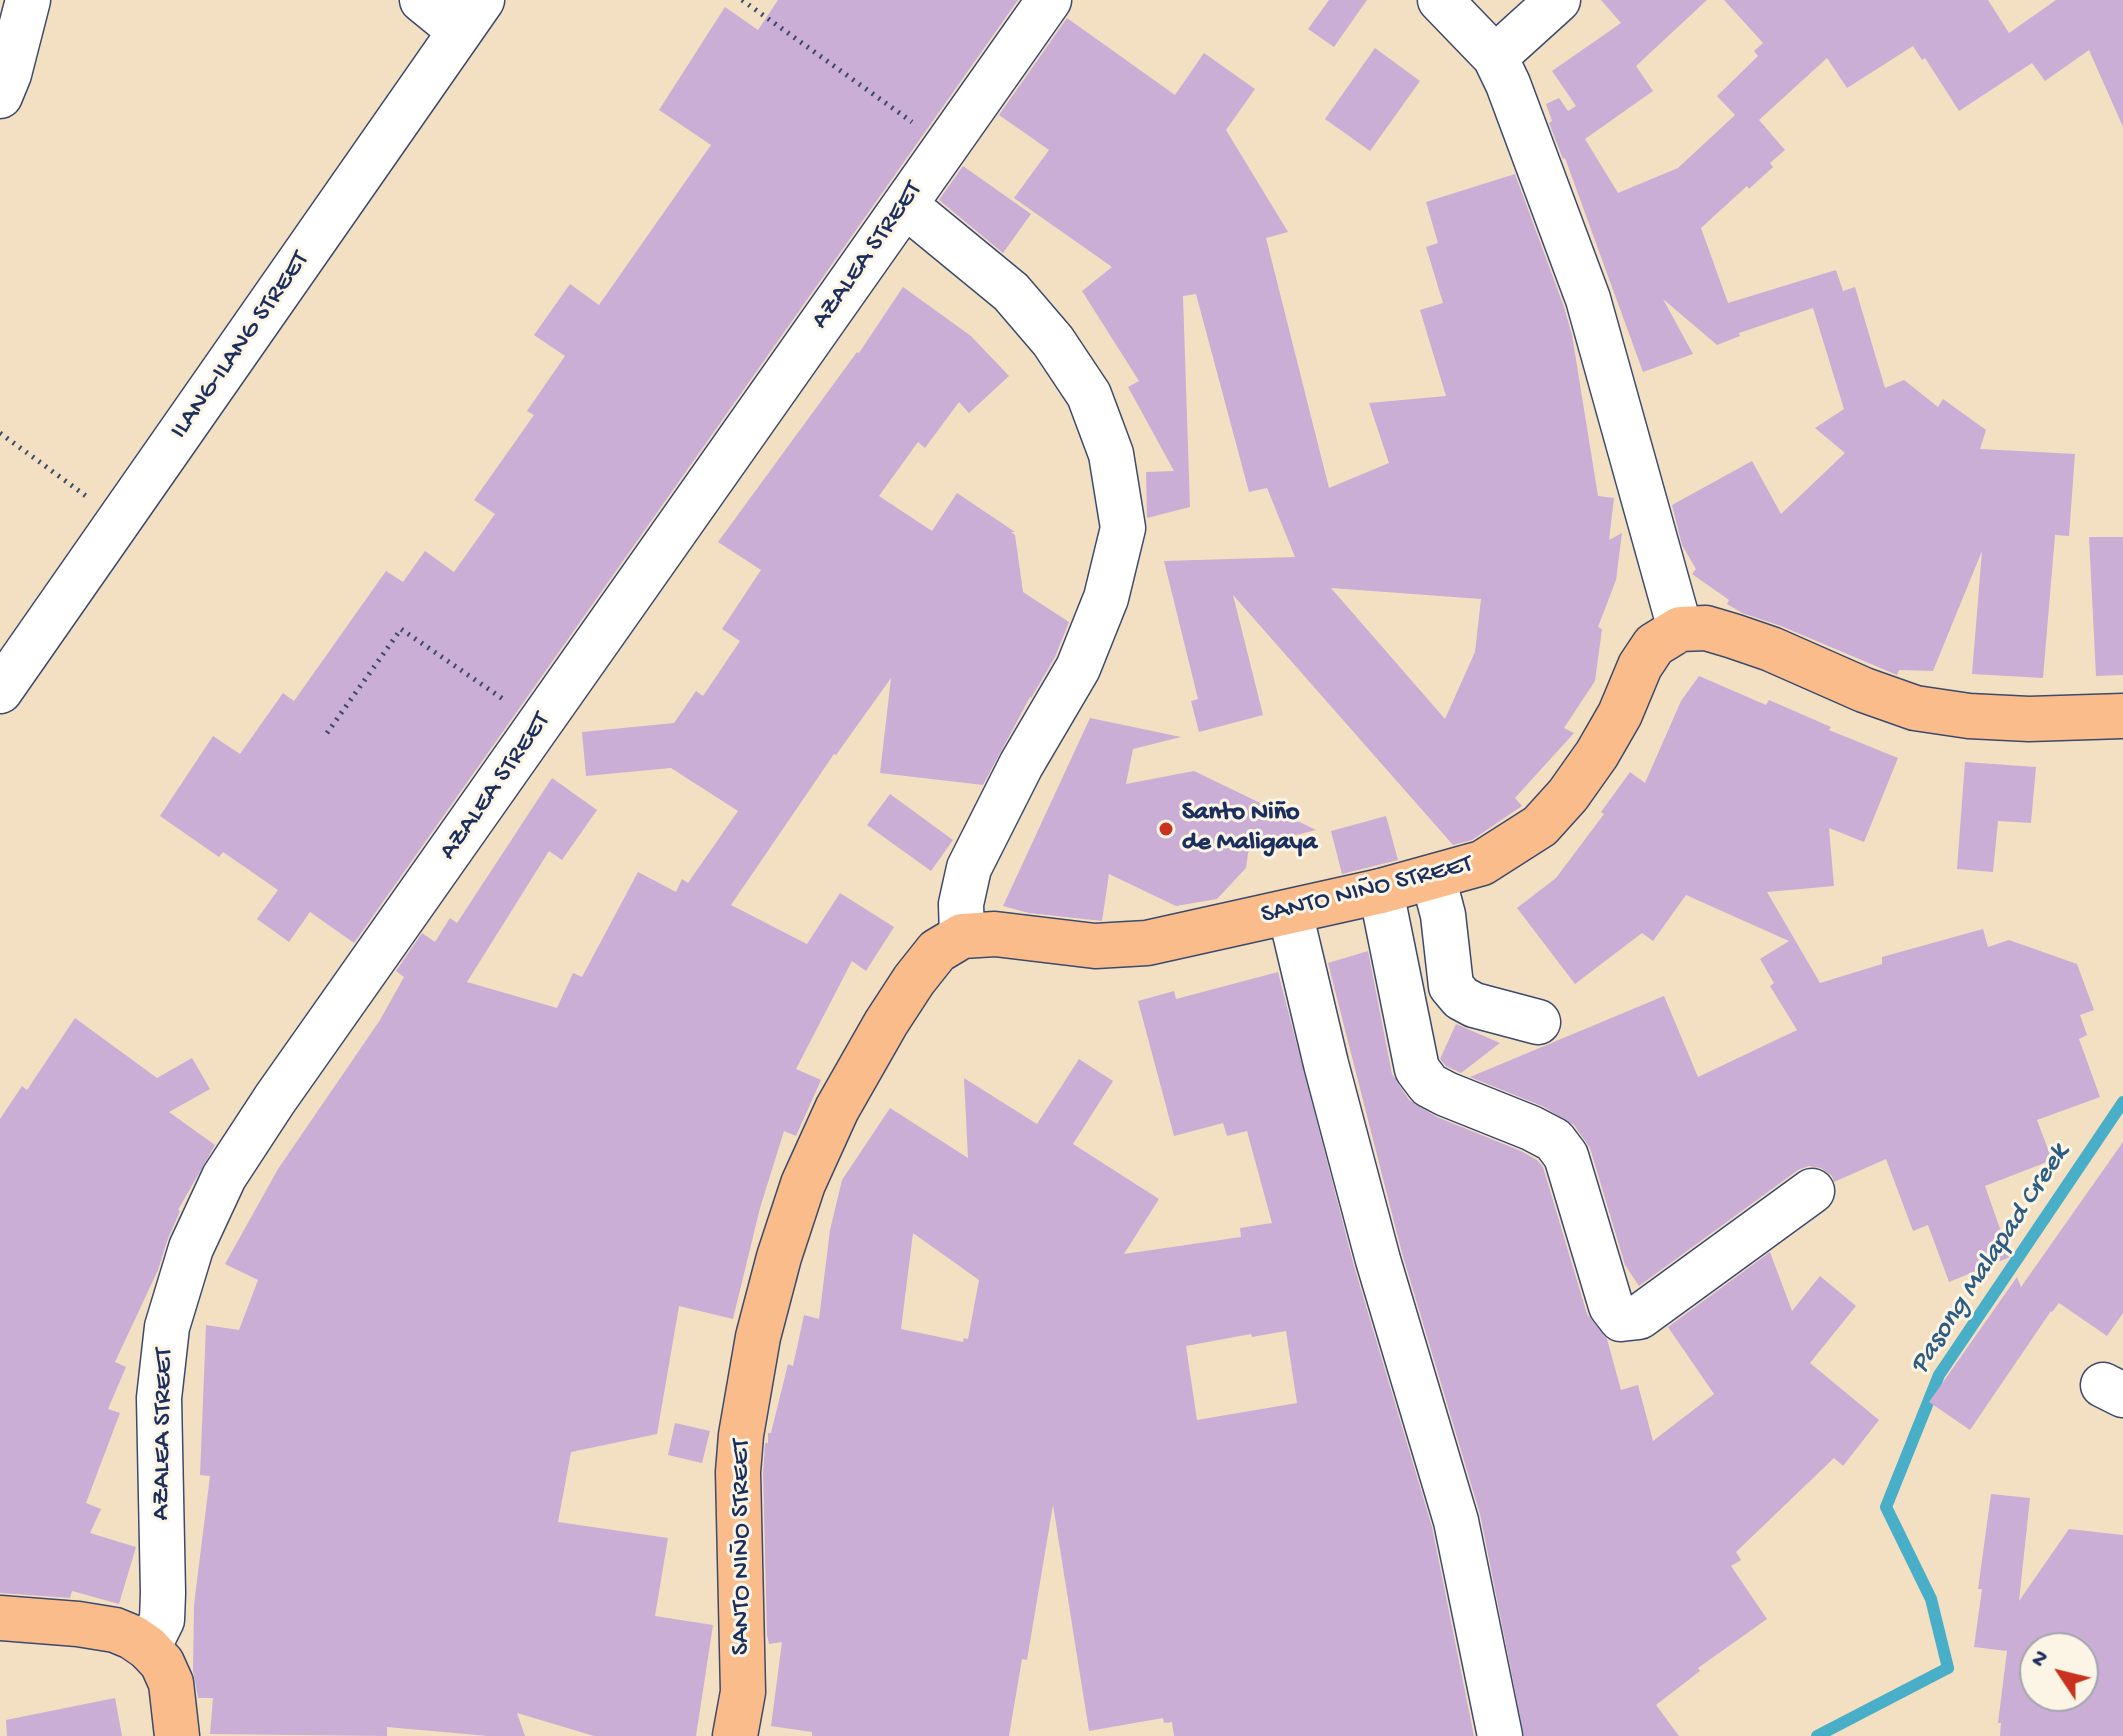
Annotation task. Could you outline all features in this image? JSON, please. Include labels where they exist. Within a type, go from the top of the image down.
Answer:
[{"type":"main road","points":[[1680,629],[1706,628],[1733,636],[1915,708],[1969,716],[2029,719],[2123,716]]},
{"type":"main road","name":"SANTO NIÑO STREET","points":[[735,1736],[743,1692],[738,1472],[741,1435],[758,1337],[779,1257],[803,1184],[844,1097],[914,980],[937,951],[962,936],[995,934],[1095,946],[1147,943],[1381,891],[1482,863],[1540,826],[1568,795],[1620,714],[1640,666],[1654,645],[1680,629]]},
{"type":"main road","points":[[0,1618],[78,1624],[115,1630],[132,1637],[162,1663],[171,1683],[177,1736]]},
{"type":"street","points":[[0,96],[9,74],[28,0]]},
{"type":"street","points":[[422,0],[471,16]]},
{"type":"street","name":"AZALEA STREET","points":[[148,1648],[162,1620],[159,1398],[167,1327],[191,1248],[224,1177],[275,1099],[1049,0]]},
{"type":"street","points":[[1440,0],[1495,57],[1508,84],[1588,299],[1680,629]]},
{"type":"street","points":[[1495,57],[1558,0]]},
{"type":"street","name":"ILANG-ILANG STREET","points":[[0,691],[471,16]]},
{"type":"street","points":[[905,205],[1011,292],[1053,341],[1089,395],[1100,424],[1111,454],[1123,528],[1106,598],[1078,668],[1021,765],[969,868],[961,904],[962,936]]},
{"type":"street","points":[[1433,877],[1443,915],[1451,986],[1461,998],[1474,1005],[1538,1022]]},
{"type":"street","points":[[1381,891],[1417,1069],[1429,1085],[1446,1094],[1554,1140],[1566,1156],[1611,1306],[1621,1319],[1639,1317],[1812,1191]]},
{"type":"street","points":[[1290,912],[1378,1260],[1456,1521],[1500,1736]]},
{"type":"path","points":[[742,0],[946,146]]},
{"type":"path","points":[[0,433],[119,521]]},
{"type":"path","points":[[327,733],[401,629],[540,724]]},
{"type":"building","points":[[778,0],[1018,0],[354,943],[310,912],[289,942],[257,919],[278,890],[223,852],[219,857],[160,816],[213,736],[240,754],[283,693],[294,701],[386,571],[403,582],[425,551],[454,572],[495,514],[474,500],[534,415],[527,411],[565,356],[534,335],[570,284],[599,305],[711,145],[659,110],[725,7],[758,30]]},
{"type":"building","points":[[1329,0],[1367,0],[1334,47],[1308,29]]},
{"type":"building","points":[[1601,0],[1707,0],[1636,66],[1653,91],[1585,139],[1618,193],[1678,168],[1735,115],[1717,96],[1758,56],[1754,51],[1763,43],[1724,0],[1988,0],[2009,33],[2056,0],[2123,0],[2123,127],[2089,50],[2045,81],[2032,63],[1959,111],[1925,58],[1922,60],[1913,46],[1847,88],[1827,58],[1759,120],[1785,150],[1770,163],[1773,167],[1701,228],[1728,303],[1836,270],[1843,291],[1855,287],[1885,388],[1904,380],[1938,407],[1943,399],[1986,430],[1980,449],[2075,454],[2069,536],[2055,535],[2043,678],[1972,674],[1982,551],[1933,671],[1899,670],[1897,675],[1781,626],[1742,613],[1692,574],[1696,569],[1682,545],[1672,505],[1752,461],[1781,514],[1845,453],[1815,428],[1844,409],[1813,308],[1739,333],[1740,336],[1717,345],[1663,299],[1693,354],[1643,372],[1565,158],[1549,123],[1552,121],[1546,104],[1559,98],[1568,111],[1576,106],[1552,71],[1621,23]]},
{"type":"building","points":[[1067,18],[1175,95],[1204,53],[1255,89],[1226,130],[1288,232],[1266,238],[1329,488],[1389,463],[1369,403],[1446,396],[1420,310],[1443,303],[1426,247],[1438,243],[1426,202],[1515,174],[1572,335],[1598,496],[1614,498],[1609,540],[1622,533],[1616,580],[1598,627],[1602,629],[1595,681],[1564,728],[1574,733],[1515,798],[1522,806],[1472,840],[1453,845],[1233,595],[1263,715],[1199,732],[1191,701],[1198,699],[1164,561],[1295,557],[1267,488],[1249,492],[1196,294],[1183,296],[1190,507],[1147,518],[1146,472],[1174,471],[1128,387],[1139,381],[1082,291],[1112,267],[1014,198],[1049,150],[999,115]],"holes":[[[1331,588],[1481,599],[1475,652],[1445,719]]]},
{"type":"building","points":[[1375,48],[1420,81],[1370,151],[1325,119]]},
{"type":"building","points":[[963,166],[1031,214],[1003,253],[939,200]]},
{"type":"building","points":[[903,287],[971,336],[1009,376],[969,413],[959,402],[925,448],[918,442],[879,496],[932,531],[957,493],[1015,532],[1011,532],[1015,535],[1023,592],[1069,622],[1055,657],[983,785],[880,773],[891,678],[834,754],[731,905],[807,944],[840,893],[894,927],[866,971],[852,961],[796,1069],[821,1080],[796,1136],[784,1131],[760,1208],[733,1319],[679,1306],[657,1434],[571,1452],[558,1522],[668,1538],[655,1616],[713,1625],[696,1736],[594,1736],[517,1713],[525,1736],[488,1736],[387,1727],[387,1736],[210,1734],[213,1698],[198,1698],[193,1670],[194,1605],[210,1476],[200,1475],[206,1325],[239,1330],[258,1280],[225,1264],[278,1169],[380,1020],[404,977],[396,971],[422,933],[435,942],[450,918],[457,923],[552,778],[597,810],[562,860],[549,851],[467,982],[557,1008],[573,973],[582,977],[638,872],[676,892],[682,879],[688,883],[738,811],[671,768],[586,776],[582,732],[674,723],[696,691],[703,696],[740,641],[722,629],[761,570],[718,542],[859,353]]},
{"type":"building","points":[[2089,537],[2123,537],[2123,675],[2096,676]]},
{"type":"building","points":[[1699,676],[1766,705],[1769,700],[1831,727],[1829,730],[1898,758],[1864,842],[1829,828],[1834,886],[1767,892],[1820,983],[1882,964],[1882,957],[1983,929],[1988,947],[2009,940],[2077,964],[2094,1010],[2080,1015],[2087,1035],[2079,1039],[2100,1097],[2037,1120],[2052,1160],[1985,1186],[2010,1257],[1949,1282],[1928,1225],[1913,1231],[1886,1159],[1834,1182],[1832,1176],[1821,1168],[1809,1166],[1798,1170],[1639,1286],[1625,1265],[1590,1148],[1574,1125],[1542,1106],[1470,1077],[1664,996],[1698,1077],[1797,1030],[1770,986],[1774,983],[1760,959],[1789,941],[1686,895],[1653,941],[1642,933],[1575,984],[1517,908],[1556,878],[1604,814],[1601,812],[1630,772],[1645,783],[1681,701]]},
{"type":"building","points":[[1090,718],[1181,737],[1133,749],[1126,784],[1194,771],[1316,830],[1249,847],[1246,868],[1217,899],[1176,906],[1109,874],[1102,921],[1029,913],[1003,906]]},
{"type":"building","points":[[1965,762],[2036,767],[2031,823],[1998,821],[1993,872],[1957,869]]},
{"type":"building","points":[[890,794],[953,840],[931,871],[867,825]]},
{"type":"building","points":[[1386,816],[1398,860],[1342,874],[1331,831]]},
{"type":"building","points":[[1368,951],[1392,1074],[1409,1100],[1437,1117],[1521,1151],[1543,1167],[1587,1314],[1607,1339],[1621,1390],[1638,1385],[1653,1441],[1714,1394],[1668,1327],[1770,1252],[1792,1311],[1820,1276],[1856,1306],[1810,1363],[1879,1420],[1843,1466],[1834,1458],[1736,1552],[1741,1560],[1731,1566],[1767,1619],[1698,1668],[1700,1671],[1656,1705],[1679,1736],[1524,1736],[1480,1514],[1402,1253],[1328,963]]},
{"type":"building","points":[[1278,972],[1354,1266],[1432,1527],[1474,1736],[1174,1736],[1172,1722],[1164,1723],[1163,1718],[1089,1731],[1053,1505],[1027,1660],[1022,1659],[1009,1736],[812,1736],[812,1732],[771,1726],[782,1642],[769,1644],[767,1635],[765,1443],[768,1443],[768,1433],[771,1433],[788,1364],[793,1366],[804,1315],[819,1319],[830,1230],[842,1180],[890,1108],[968,1158],[964,1078],[1037,1124],[1079,1059],[1113,1081],[1073,1144],[1159,1199],[1124,1254],[1241,1237],[1240,1228],[1272,1223],[1247,1131],[1227,1136],[1223,1123],[1174,1136],[1138,1001],[1174,991],[1176,999]],"holes":[[[913,1233],[979,1280],[968,1339],[964,1338],[963,1342],[901,1329]],[[1286,1331],[1297,1403],[1197,1420],[1186,1346]]]},
{"type":"building","points":[[75,1018],[157,1078],[192,1058],[210,1089],[169,1112],[215,1145],[178,1210],[158,1270],[115,1362],[126,1367],[108,1409],[120,1413],[86,1503],[101,1509],[90,1533],[136,1547],[119,1604],[72,1591],[70,1598],[0,1593],[0,1119],[22,1086],[27,1090]]},
{"type":"building","points":[[1456,1024],[1500,1043],[1461,1073],[1446,1066],[1440,1059]]},
{"type":"building","points":[[2123,1142],[2123,1313],[2107,1336],[2059,1303],[1970,1430],[1929,1402],[2017,1277],[2021,1287]]},
{"type":"building","points":[[675,1423],[710,1431],[702,1463],[668,1455]]},
{"type":"building","points":[[1991,1494],[2030,1498],[2019,1601],[2069,1529],[2123,1535],[2123,1736],[2000,1736],[2001,1723],[1998,1723],[2007,1651],[1974,1647],[1982,1589],[1978,1589]]},
{"type":"building","points":[[115,1698],[122,1736],[7,1736],[6,1720]]},
{"type":"waterway","name":"Pasong Malapad Creek","points":[[1817,1736],[1948,1668],[1931,1599],[1886,1507],[1939,1375],[2123,1102]]},
{"type":"place","name":"Santo Niño de Maligaya","points":[[1166,829]]}]
